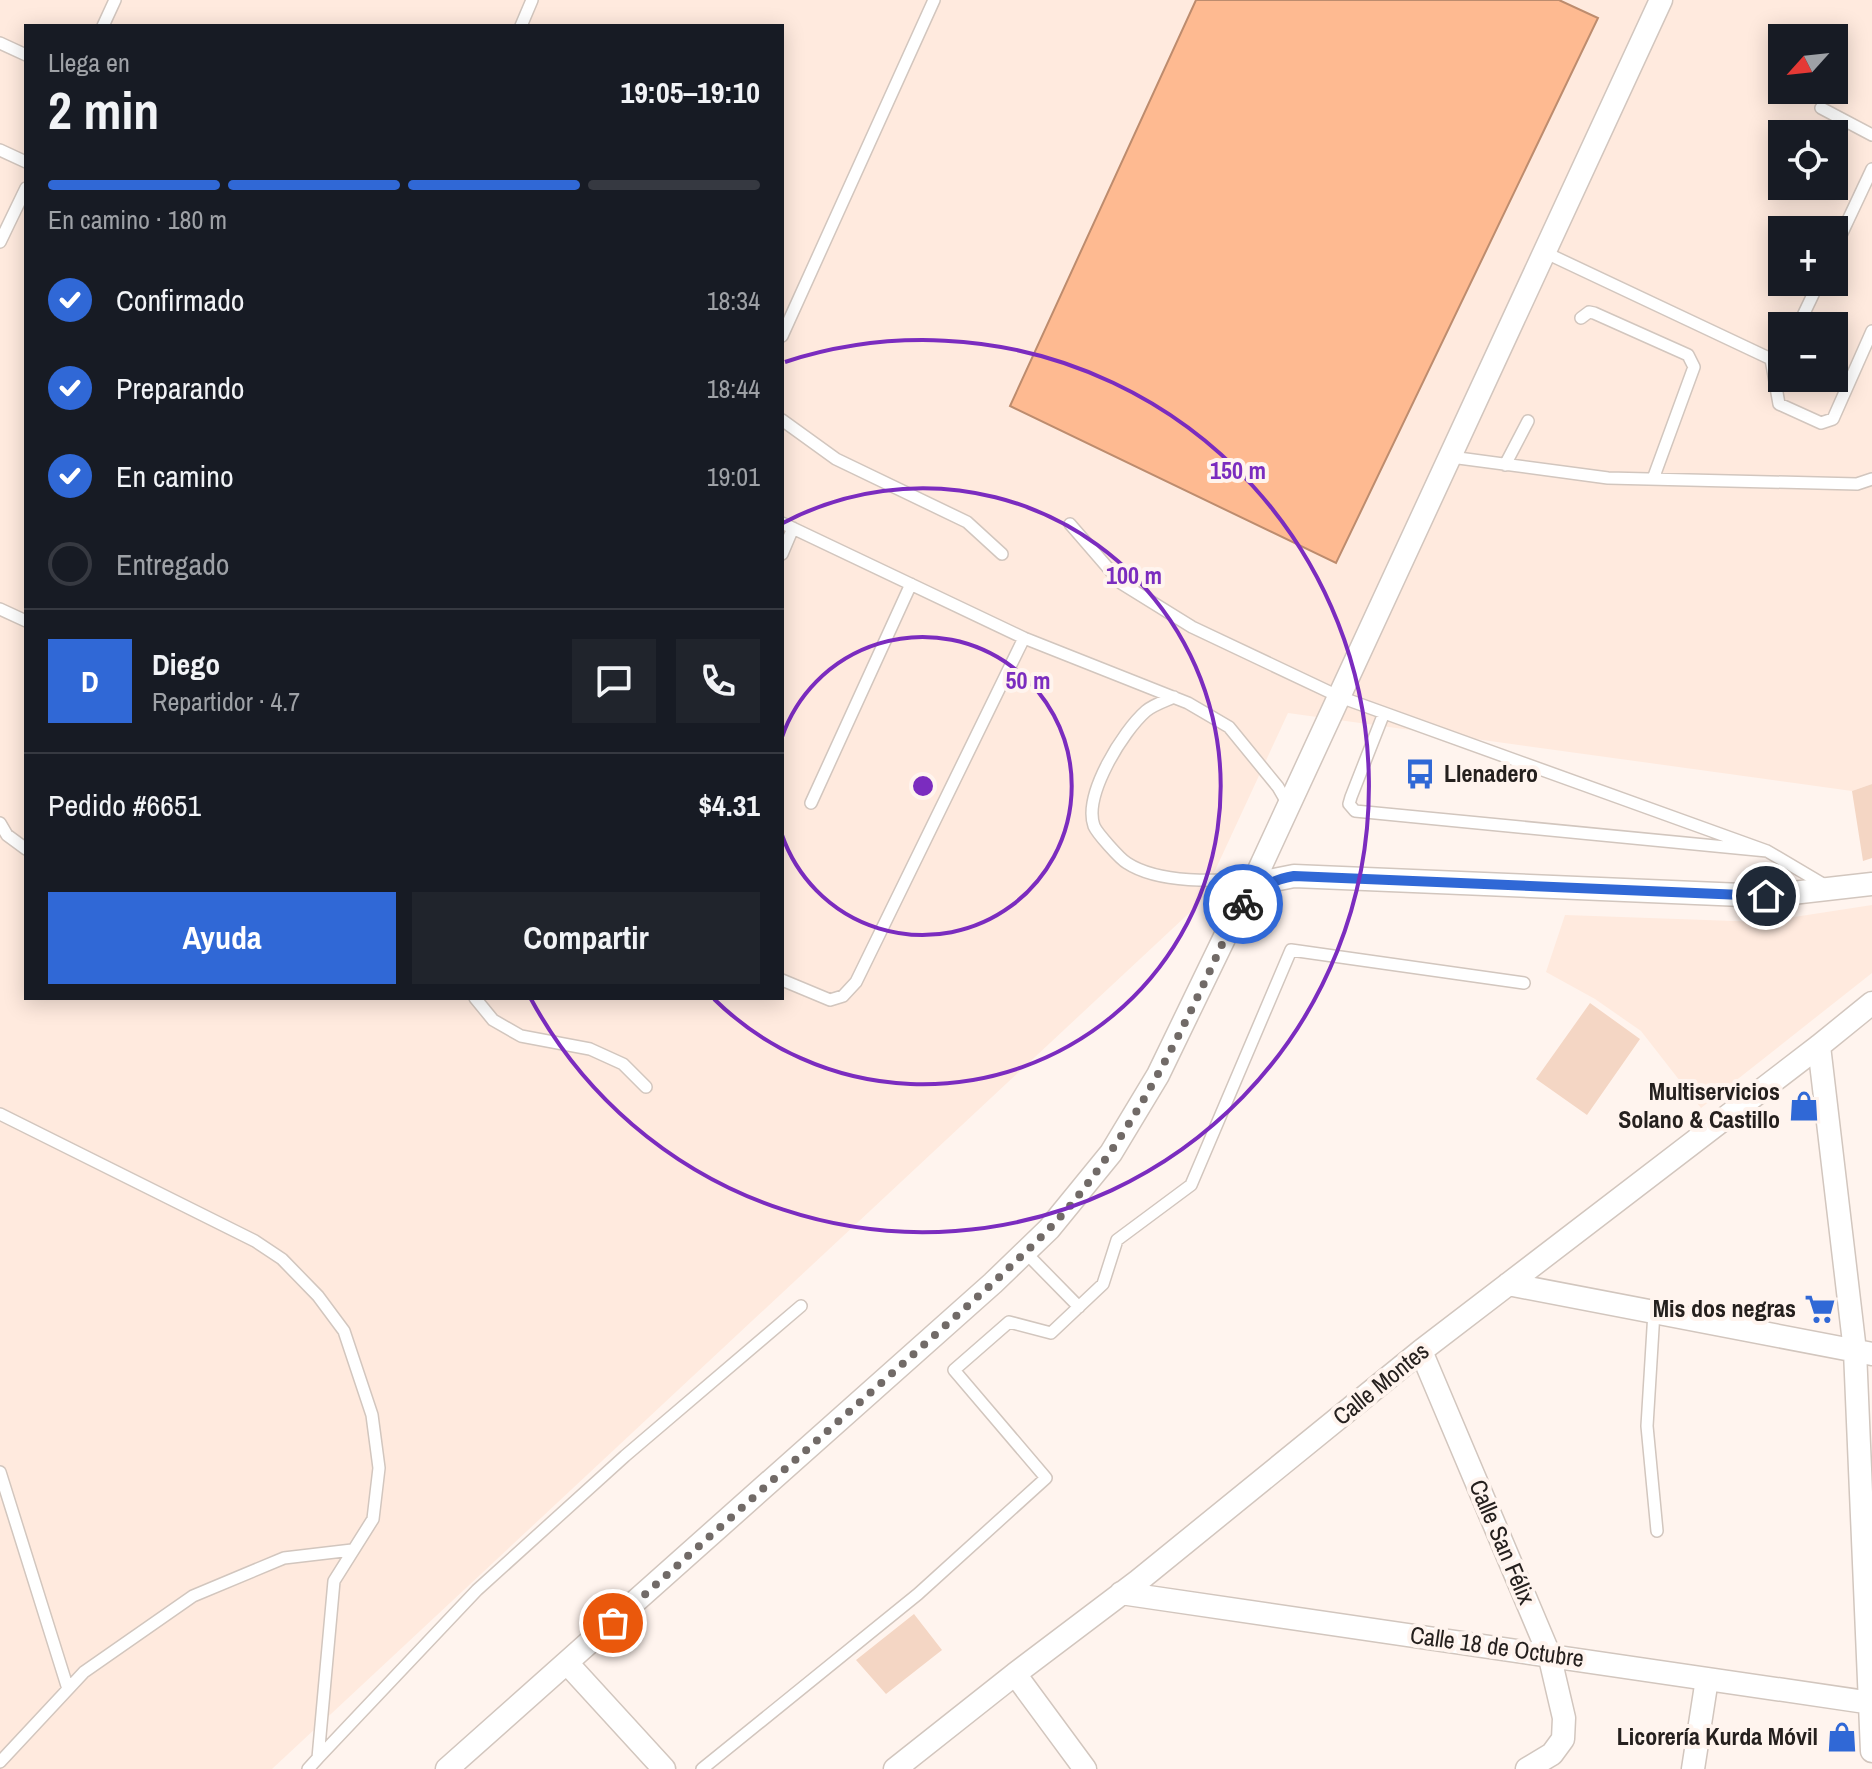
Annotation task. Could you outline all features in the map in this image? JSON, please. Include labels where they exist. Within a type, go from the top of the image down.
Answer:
[{"type":"street","points":[[447,1769],[1025,1252],[1077,1198],[1111,1153],[1170,1052],[1255,879],[1661,0]]},
{"type":"street","points":[[1238,911],[1256,890],[1274,880],[1294,876],[1766,896],[1872,884]]},
{"type":"street","name":"Calle Montes","points":[[895,1769],[1121,1593],[1421,1351],[1872,1003]]},
{"type":"street","points":[[1819,1046],[1864,1352],[1872,1751]]},
{"type":"street","points":[[1508,1284],[1864,1352]]},
{"type":"street","name":"Calle San Félix","points":[[1421,1351],[1549,1654],[1564,1718],[1563,1739],[1552,1754],[1527,1769]]},
{"type":"street","name":"Calle 18 de Octubre","points":[[1121,1593],[1872,1703]]},
{"type":"street","points":[[567,1663],[664,1769]]},
{"type":"street","points":[[1015,1674],[1085,1769]]},
{"type":"street","points":[[1693,1769],[1707,1679]]},
{"type":"lane","points":[[104,24],[115,0]]},
{"type":"lane","points":[[522,24],[532,0]]},
{"type":"lane","points":[[784,332],[934,0]]},
{"type":"lane","points":[[0,43],[24,54]]},
{"type":"lane","points":[[1821,108],[1872,135]]},
{"type":"lane","points":[[0,166],[6,152],[24,161]]},
{"type":"lane","points":[[1848,220],[1872,169]]},
{"type":"lane","points":[[0,242],[24,192]]},
{"type":"lane","points":[[1544,252],[1768,358]]},
{"type":"lane","points":[[1581,318],[1589,312],[1594,313],[1688,355],[1692,362],[1694,367],[1653,479]]},
{"type":"lane","points":[[1848,385],[1872,331]]},
{"type":"lane","points":[[1777,392],[1779,404],[1821,423],[1833,419],[1845,392]]},
{"type":"lane","points":[[1505,465],[1528,421]]},
{"type":"lane","points":[[784,422],[836,459],[967,522],[1002,554]]},
{"type":"lane","points":[[1451,457],[1608,478],[1857,484],[1872,479]]},
{"type":"lane","points":[[1070,524],[1121,583],[1192,627],[1340,697],[1767,851],[1832,889]]},
{"type":"lane","points":[[788,526],[1024,638],[1174,697],[1229,727],[1278,787],[1289,806]]},
{"type":"lane","points":[[811,803],[911,584]]},
{"type":"lane","points":[[0,609],[24,620]]},
{"type":"lane","points":[[784,981],[830,1000],[843,996],[856,982],[1024,638]]},
{"type":"lane","points":[[1174,697],[1147,711],[1104,770],[1092,804],[1095,827],[1126,863],[1161,876],[1216,881],[1255,879]]},
{"type":"lane","points":[[1384,713],[1351,797],[1349,804],[1355,811],[1767,851]]},
{"type":"lane","points":[[0,823],[7,835],[24,848]]},
{"type":"lane","points":[[702,1769],[918,1594],[1046,1478],[954,1370],[1009,1322],[1051,1333],[1103,1284],[1117,1240],[1191,1185],[1291,950],[1524,983]]},
{"type":"lane","points":[[477,1000],[493,1020],[521,1036],[590,1049],[623,1064],[646,1087]]},
{"type":"lane","points":[[0,1114],[255,1241],[282,1259],[318,1296],[344,1331],[372,1415],[379,1468],[373,1519],[334,1581],[318,1758]]},
{"type":"lane","points":[[1025,1252],[1079,1307]]},
{"type":"lane","points":[[308,1769],[477,1590],[625,1456],[801,1306]]},
{"type":"lane","points":[[1654,1312],[1647,1426],[1657,1531]]},
{"type":"lane","points":[[0,1472],[68,1689]]},
{"type":"lane","points":[[0,1762],[84,1672],[193,1596],[284,1558],[352,1550]]},
{"type":"shaded area","points":[[0,0],[1872,0],[1872,784],[1852,791],[1288,713],[1200,903],[272,1769],[0,1769]]},
{"type":"shaded area","points":[[1196,0],[1559,0],[1598,18],[1336,563],[1010,406]]},
{"type":"shaded area","points":[[1872,784],[1872,858],[1863,861],[1852,791]]},
{"type":"shaded area","points":[[1872,905],[1872,973],[1701,1108],[1641,1031],[1595,999],[1546,972],[1565,915],[1762,922]]},
{"type":"shaded area","points":[[1590,1003],[1640,1039],[1587,1115],[1536,1079]]},
{"type":"shaded area","points":[[914,1614],[942,1650],[886,1694],[856,1660]]},
{"type":"way so far","points":[[613,1623],[993,1283],[1077,1198],[1111,1153],[1158,1075],[1243,904]]},
{"type":"place","name":"Llenadero","points":[[1420,774]]},
{"type":"place","name":"Multiservicios Solano & Castillo","points":[[1804,1106]]},
{"type":"place","name":"Mis dos negras","points":[[1820,1309]]},
{"type":"place","name":"Licorería Kurda Móvil","points":[[1842,1737]]},
{"type":"route","points":[[1243,904],[1256,890],[1274,880],[1294,876],[1766,896]]}]
